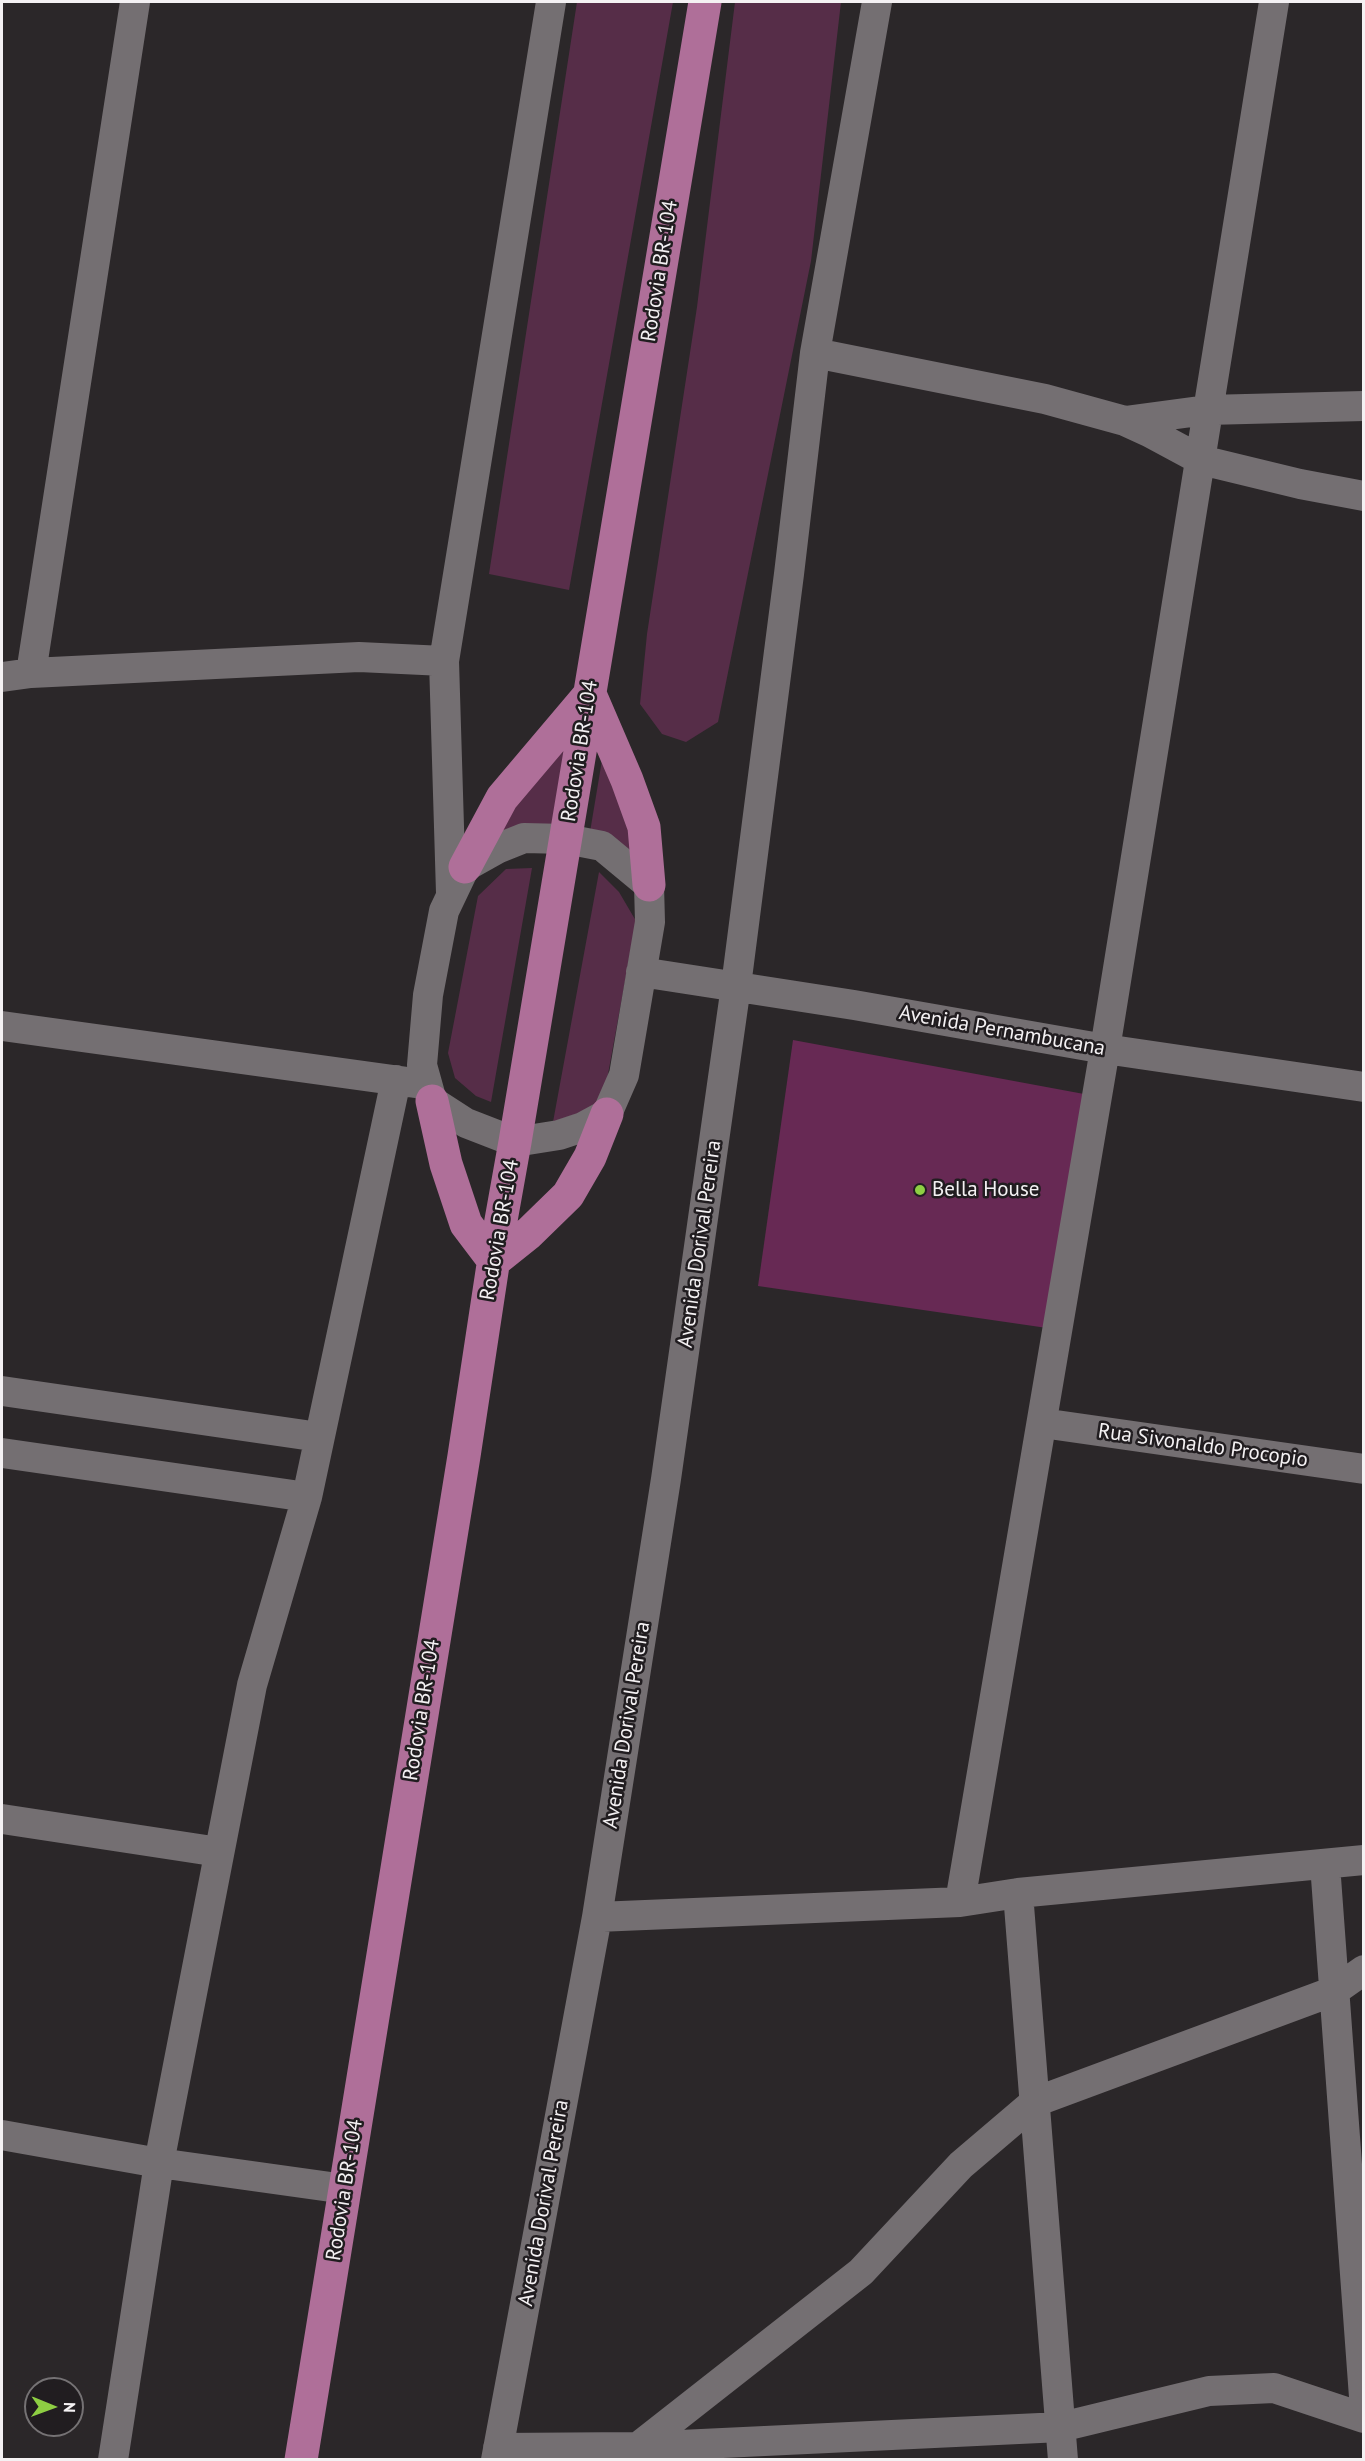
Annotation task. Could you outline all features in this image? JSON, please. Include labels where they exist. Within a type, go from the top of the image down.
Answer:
[{"type":"highway","name":"Rodovia BR-104","points":[[301,2460],[494,1261],[705,2]]},
{"type":"highway","points":[[465,867],[502,798],[590,694],[627,780],[644,827],[649,885]]},
{"type":"highway","points":[[430,1093],[446,1164],[466,1224],[494,1261],[529,1233],[568,1195],[590,1157],[607,1114]]},
{"type":"street","points":[[31,673],[135,2]]},
{"type":"street","points":[[451,896],[444,661],[551,2]]},
{"type":"street","name":"Avenida Dorival Pereira","points":[[497,2454],[597,1917],[668,1468],[736,986],[815,353],[877,2]]},
{"type":"street","points":[[960,1902],[1105,1048],[1274,2]]},
{"type":"street","points":[[815,353],[1045,399],[1125,421],[1201,460],[1300,484],[1364,495]]},
{"type":"street","points":[[1125,421],[1207,410],[1364,406]]},
{"type":"street","points":[[2,677],[31,673],[359,657],[444,661]]},
{"type":"street","points":[[2,1026],[396,1080],[430,1093],[466,1123],[515,1143],[559,1135],[583,1127],[607,1114],[624,1075],[650,922],[649,885],[602,846],[566,839],[524,838],[499,848],[465,867],[444,910],[428,995],[422,1065],[430,1093]]},
{"type":"street","name":"Avenida Pernambucana","points":[[641,972],[1105,1048],[1364,1087]]},
{"type":"street","points":[[113,2460],[159,2163],[252,1685],[307,1497],[396,1080]]},
{"type":"street","points":[[2,1390],[319,1437]]},
{"type":"street","name":"Rua Sivonaldo Procopio","points":[[1042,1423],[1364,1469]]},
{"type":"street","points":[[2,1453],[307,1497]]},
{"type":"street","points":[[2,1819],[219,1852]]},
{"type":"street","points":[[597,1917],[960,1902],[1018,1893],[1364,1860]]},
{"type":"street","points":[[1325,1864],[1364,2397]]},
{"type":"street","points":[[1018,1893],[1063,2460]]},
{"type":"street","points":[[638,2446],[861,2272],[961,2165],[1035,2102],[1334,1991],[1364,1970]]},
{"type":"street","points":[[2,2135],[159,2163],[345,2189]]},
{"type":"street","points":[[497,2454],[1061,2427],[1209,2391],[1274,2388],[1364,2418]]},
{"type":"shaded area","points":[[577,2],[673,2],[569,590],[489,574]]},
{"type":"shaded area","points":[[735,2],[841,2],[811,261],[718,722],[686,742],[662,734],[640,704],[647,634],[697,307]]},
{"type":"shaded area","points":[[577,723],[551,828],[481,849]]},
{"type":"shaded area","points":[[605,742],[644,873],[589,838]]},
{"type":"shaded area","points":[[532,868],[491,1102],[476,1096],[455,1078],[448,1053],[478,896],[506,869]]},
{"type":"shaded area","points":[[599,872],[619,892],[636,921],[604,1096],[588,1110],[553,1122]]},
{"type":"building","name":"Bella House","points":[[793,1040],[1084,1094],[1047,1328],[758,1286]]},
{"type":"place","name":"Bella House","points":[[920,1190]]}]
